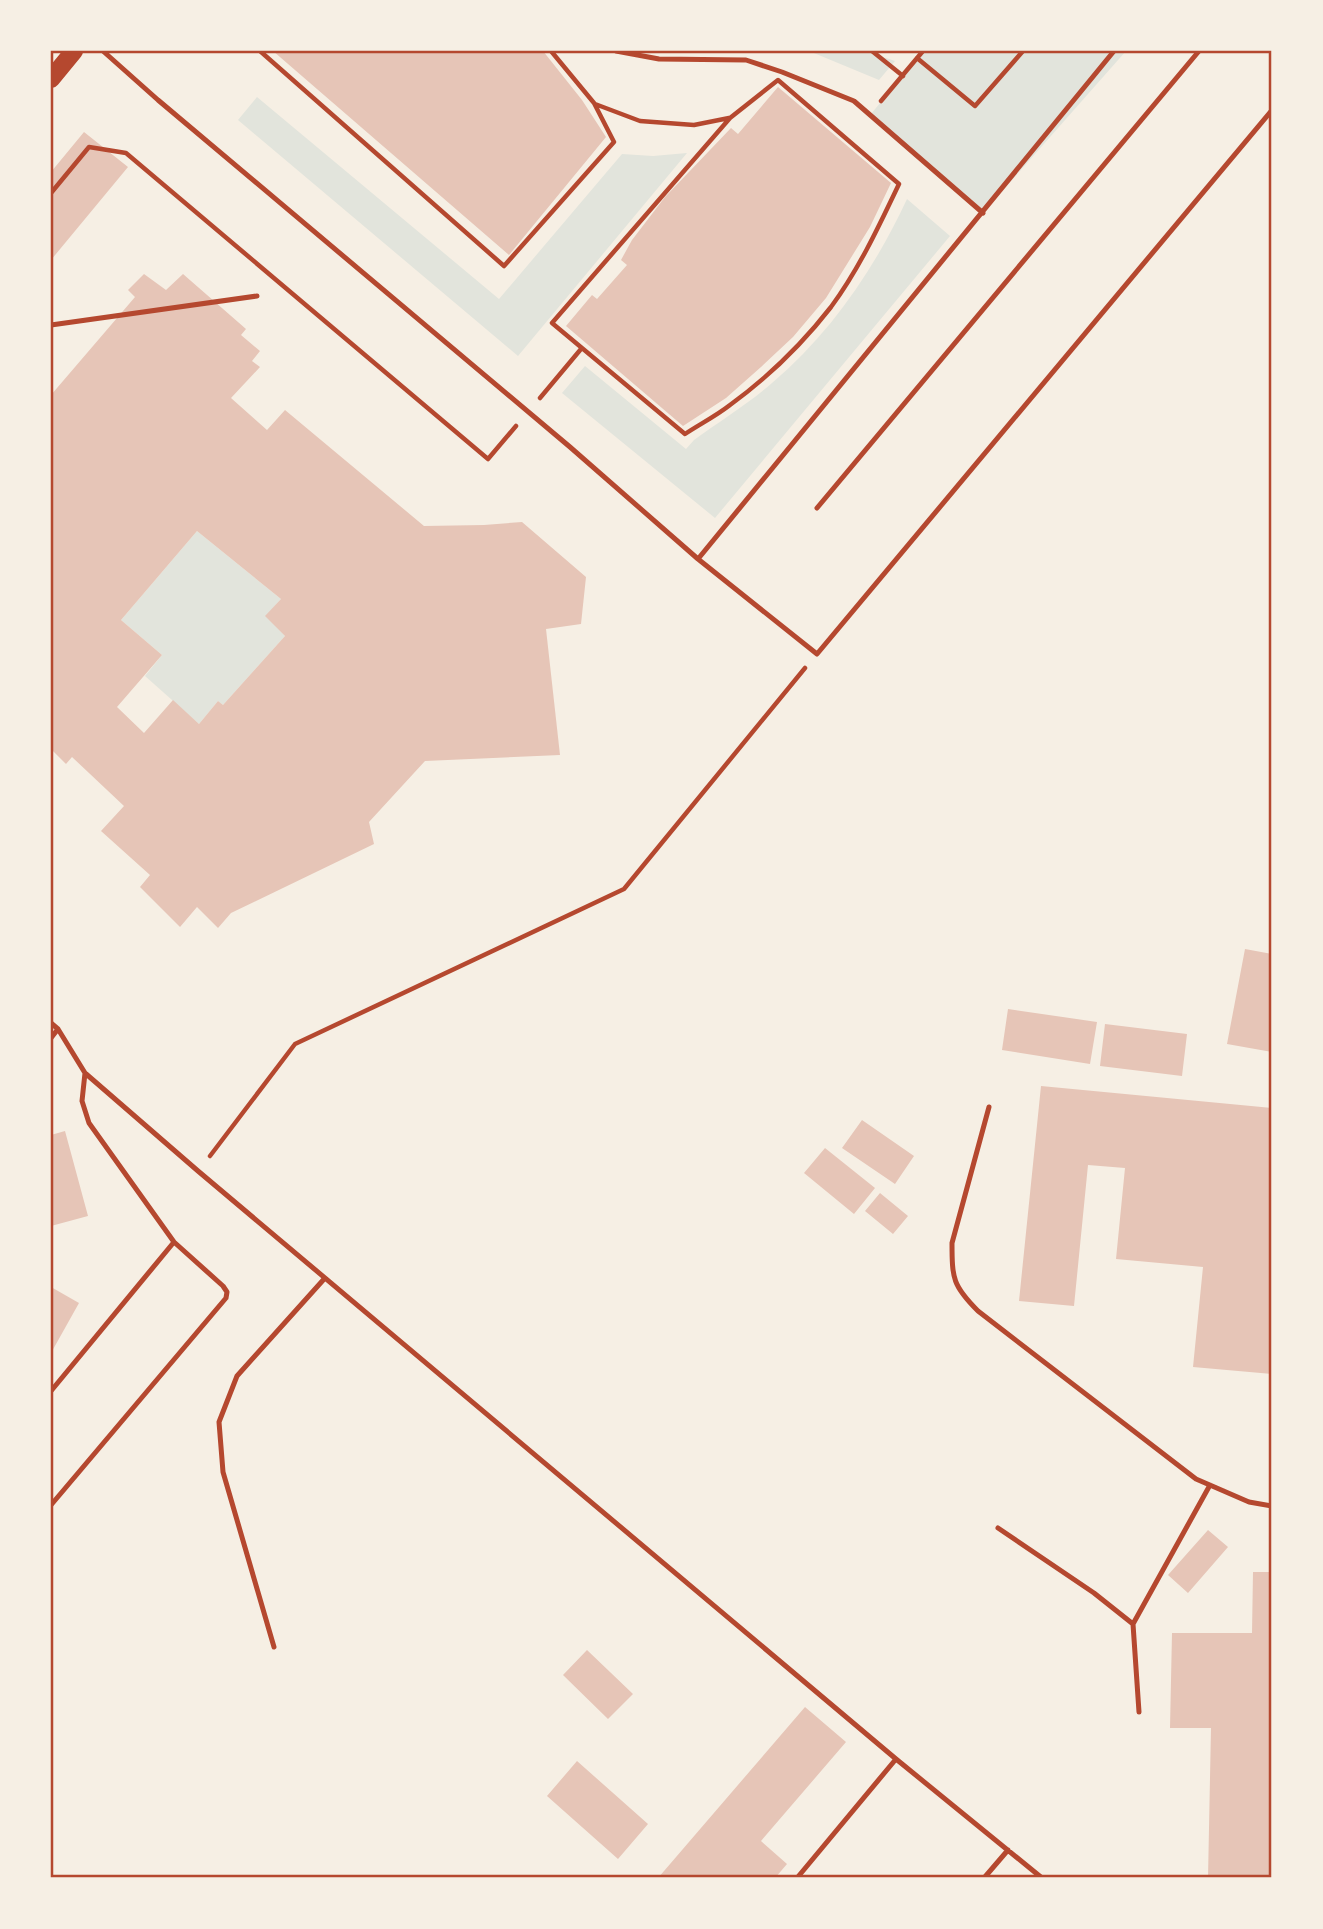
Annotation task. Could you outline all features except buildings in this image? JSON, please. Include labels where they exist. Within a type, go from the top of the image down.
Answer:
[{"type":"main road","points":[[51,79],[74,51]]},
{"type":"lane","points":[[103,51],[698,559],[817,654],[1272,110]]},
{"type":"lane","points":[[616,51],[659,59],[746,60],[854,101],[983,213]]},
{"type":"lane","points":[[698,559],[1114,51]]},
{"type":"lane","points":[[817,508],[1195,52]]},
{"type":"lane","points":[[51,325],[257,296]]},
{"type":"lane","points":[[51,1023],[58,1029],[85,1073],[198,1171],[896,1759],[1042,1878]]},
{"type":"lane","points":[[51,1038],[58,1029]]},
{"type":"lane","points":[[51,1506],[226,1298],[227,1292],[174,1242],[89,1123],[82,1101],[85,1073]]},
{"type":"lane","points":[[989,1107],[952,1243],[952,1266],[958,1291],[978,1311],[1196,1479],[1248,1502],[1272,1506]]},
{"type":"lane","points":[[51,1391],[174,1242]]},
{"type":"lane","points":[[274,1647],[223,1472],[219,1422],[237,1376],[325,1278]]},
{"type":"lane","points":[[1139,1713],[1133,1625],[1210,1485]]},
{"type":"lane","points":[[998,1528],[1094,1593],[1133,1625]]},
{"type":"lane","points":[[797,1878],[896,1759]]},
{"type":"lane","points":[[984,1878],[1008,1850]]},
{"type":"path","points":[[260,51],[504,266],[614,142],[594,103],[551,51]]},
{"type":"path","points":[[872,51],[902,76]]},
{"type":"path","points":[[871,114],[923,51]]},
{"type":"path","points":[[917,58],[975,106],[1023,51]]},
{"type":"path","points":[[778,80],[899,184],[875,234],[831,306],[797,345],[757,382],[730,405],[685,434],[552,323],[730,118],[778,80]]},
{"type":"path","points":[[594,103],[640,121],[694,125],[730,118]]},
{"type":"path","points":[[51,193],[89,147],[126,153],[488,459],[581,349]]},
{"type":"path","points":[[198,1171],[295,1044],[624,889],[817,654]]},
{"type":"shaded area","points":[[809,51],[865,51],[895,61],[879,80]]},
{"type":"shaded area","points":[[923,51],[1126,51],[983,213],[871,114]]},
{"type":"shaded area","points":[[257,97],[499,299],[622,154],[653,156],[687,153],[518,356],[238,120]]},
{"type":"shaded area","points":[[907,199],[950,236],[715,518],[562,393],[585,366],[686,449],[694,440],[763,391],[813,343],[866,274]]},
{"type":"shaded area","points":[[197,531],[281,599],[266,616],[285,636],[223,705],[218,701],[199,724],[145,676],[162,655],[121,620]]}]
